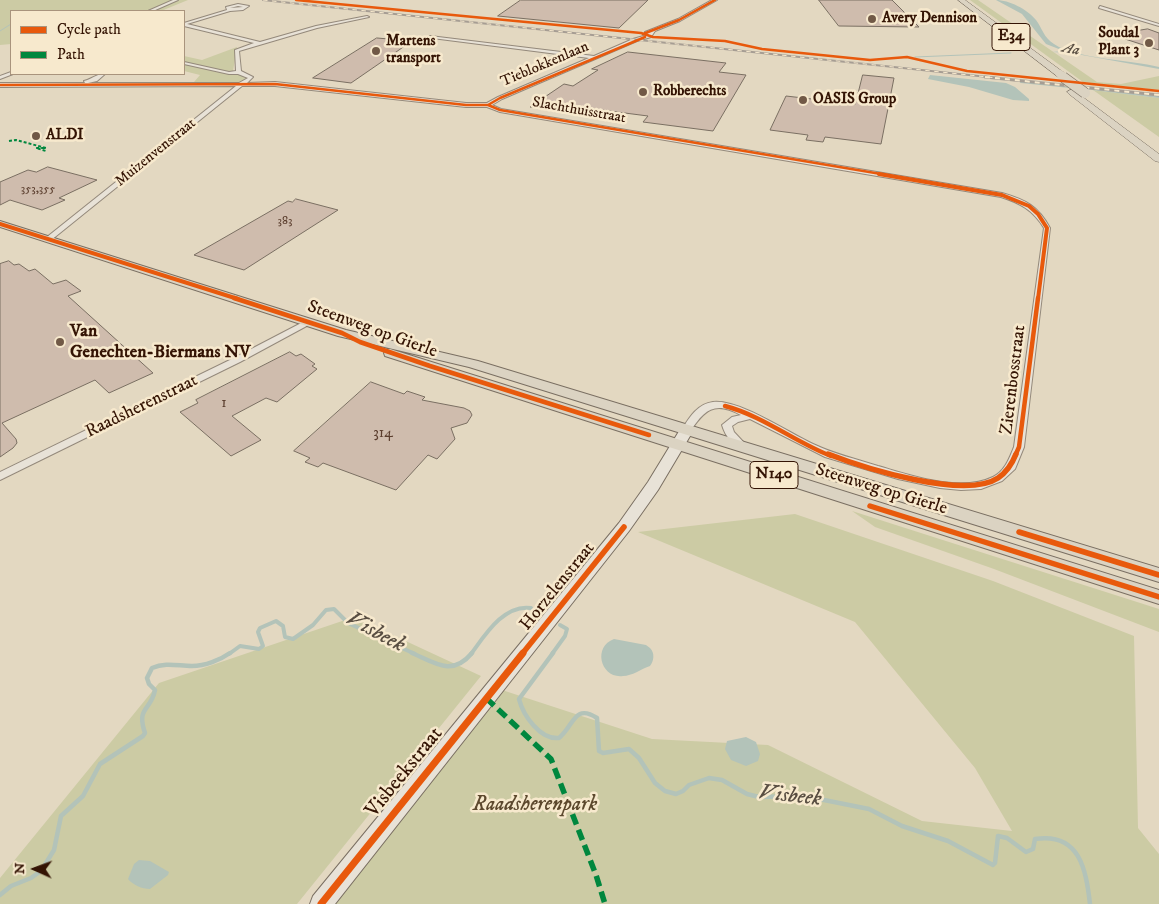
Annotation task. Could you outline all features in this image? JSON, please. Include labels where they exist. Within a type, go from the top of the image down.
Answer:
[{"type":"highway","name":"E34","points":[[952,0],[1159,159]]},
{"type":"highway","name":"E34","points":[[961,0],[1159,148]]},
{"type":"main road","name":"Steenweg op Gierle","points":[[0,224],[310,322],[421,363],[681,438],[1159,597]]},
{"type":"main road","name":"Steenweg op Gierle","points":[[681,438],[744,448],[1159,575]]},
{"type":"street","points":[[152,10],[176,0]]},
{"type":"street","name":"Tieblokkenlaan","points":[[488,105],[594,57],[649,36],[653,32],[715,0]]},
{"type":"street","points":[[1100,7],[1159,25]]},
{"type":"street","points":[[185,24],[230,10]]},
{"type":"street","points":[[239,72],[236,52],[240,48],[316,27],[367,17]]},
{"type":"street","points":[[185,24],[259,43]]},
{"type":"street","name":"Tieblokkenlaan","points":[[432,37],[594,57]]},
{"type":"street","points":[[185,63],[229,73],[239,72],[251,77],[250,80],[242,83]]},
{"type":"street","points":[[97,82],[102,75]]},
{"type":"street","name":"Slachthuisstraat","points":[[0,85],[97,82],[275,84],[466,105],[488,105],[500,110],[1002,195]]},
{"type":"street","name":"Muizenvenstraat","points":[[50,239],[242,83]]},
{"type":"street","name":"Zierenbosstraat","points":[[681,438],[694,415],[704,406],[725,406],[750,416],[822,452],[926,483],[968,487],[990,483],[1011,470],[1019,447],[1048,228],[1040,215],[1028,204],[1002,195]]},
{"type":"street","name":"Raadsherenstraat","points":[[0,476],[237,360],[310,322]]},
{"type":"street","points":[[744,448],[729,433],[728,425],[735,419],[750,416]]},
{"type":"street","name":"Horzelenstraat","points":[[514,664],[624,527],[653,486],[681,438]]},
{"type":"street","name":"Visbeekstraat","points":[[321,904],[514,664]]},
{"type":"green space","points":[[0,0],[188,0],[163,10],[10,10],[10,44],[0,45]]},
{"type":"green space","points":[[970,0],[978,0],[1097,82],[1121,84],[1159,76],[1159,90],[1083,82]]},
{"type":"green space","points":[[237,47],[233,71],[237,71],[246,79],[241,82],[194,82],[200,75],[185,71],[185,56],[202,60]]},
{"type":"green space","points":[[1093,90],[1159,98],[1159,137]]},
{"type":"green space","points":[[852,511],[1159,609],[1159,632],[994,569],[875,527]]},
{"type":"green space","name":"Raadsherenpark","points":[[795,514],[993,581],[1134,636],[1138,828],[1159,854],[1159,904],[330,904],[502,690],[652,739],[768,745],[922,821],[1012,831],[975,768],[855,622],[638,532]]},
{"type":"green space","points":[[354,617],[481,676],[297,904],[0,904],[0,878],[159,683]]},
{"type":"shaded area","points":[[996,0],[1012,3],[1028,12],[1036,20],[1048,39],[1064,49],[1090,56],[1159,67],[1159,69],[1071,53],[1052,52],[1064,51],[1046,44],[1022,14]]},
{"type":"shaded area","points":[[930,75],[1006,83],[1015,87],[1029,101],[1013,100],[969,87],[928,79]]},
{"type":"shaded area","points":[[614,639],[646,645],[650,648],[653,652],[653,657],[650,666],[626,676],[615,676],[609,673],[602,662],[601,655],[607,643]]},
{"type":"shaded area","points":[[746,737],[756,742],[760,754],[758,761],[746,766],[731,760],[725,749],[727,741]]},
{"type":"shaded area","points":[[139,860],[150,861],[169,872],[168,875],[150,889],[135,885],[128,879],[134,864]]},
{"type":"building","points":[[521,0],[648,0],[619,28],[498,16]]},
{"type":"building","name":"Avery Dennison","points":[[819,0],[892,0],[919,27],[839,26]]},
{"type":"building","name":"Soudal Plant 3","points":[[1148,29],[1159,33],[1159,50],[1125,39],[1137,37],[1124,33]]},
{"type":"building","name":"Martens transport","points":[[377,38],[412,41],[351,83],[313,78]]},
{"type":"building","name":"Robberechts","points":[[628,52],[726,63],[719,72],[746,75],[713,131],[643,122],[648,116],[586,108],[580,113],[530,107],[564,84],[573,86],[598,70],[592,69]]},
{"type":"building","name":"OASIS Group","points":[[863,75],[894,78],[881,144],[825,137],[823,142],[806,140],[808,135],[770,130],[786,96],[855,104]]},
{"type":"building","points":[[48,167],[97,180],[59,198],[65,200],[42,210],[10,200],[0,205],[0,182],[28,170],[36,172]]},
{"type":"building","points":[[296,199],[338,210],[244,270],[194,255],[288,201],[292,202]]},
{"type":"building","name":"Van Genechten-Biermans NV","points":[[9,261],[14,265],[19,264],[29,271],[35,269],[53,284],[66,280],[81,291],[68,296],[153,373],[109,393],[95,380],[2,423],[16,439],[17,443],[0,457],[0,264]]},
{"type":"building","points":[[290,352],[296,356],[301,354],[315,364],[312,366],[317,369],[277,402],[266,398],[232,416],[261,440],[231,456],[180,412],[198,403],[196,400]]},
{"type":"building","points":[[371,382],[404,394],[407,391],[425,397],[422,400],[464,408],[470,411],[472,415],[467,423],[451,428],[455,439],[437,459],[428,455],[396,490],[323,463],[318,467],[305,462],[310,458],[294,451]]},
{"type":"waterway","points":[[0,31],[10,25]]},
{"type":"waterway","points":[[915,57],[1011,53]]},
{"type":"waterway","points":[[1021,82],[1070,87]]},
{"type":"waterway","points":[[1084,88],[1159,97]]},
{"type":"waterway","name":"Visbeek","points":[[471,654],[496,622],[512,611],[521,608],[531,608]]},
{"type":"waterway","name":"Visbeek","points":[[229,654],[240,646],[259,649],[263,646],[258,632],[260,628],[276,621],[283,626],[285,637],[293,639],[313,625],[326,610],[334,609],[348,623],[415,654]]},
{"type":"waterway","name":"Visbeek","points":[[552,654],[565,636],[567,629],[560,625]]},
{"type":"waterway","name":"Visbeek","points":[[0,895],[11,886],[31,878],[41,871],[54,850],[61,816],[83,796],[100,764],[143,736],[145,733],[143,714],[155,690],[149,684],[147,678],[152,668],[167,665],[202,665],[230,653]]},
{"type":"waterway","name":"Visbeek","points":[[412,653],[443,666],[457,665],[471,654]]},
{"type":"waterway","name":"Visbeek","points":[[553,653],[519,699],[528,719],[545,735],[559,738],[575,718],[583,713],[589,714],[597,718],[599,751],[603,753],[629,749],[639,758],[655,783],[665,791],[676,794],[683,791],[689,785],[709,778],[722,780],[747,794],[759,797],[804,796],[869,809],[902,826],[948,841],[993,865],[995,863],[998,836],[1007,838],[1026,852],[1033,849],[1035,839],[1050,838],[1062,841],[1078,856],[1083,867],[1090,904]]},
{"type":"railway","points":[[263,0],[997,78]]},
{"type":"railway","points":[[985,77],[1159,95]]},
{"type":"marked path","points":[[9,141],[16,140],[46,148],[36,148],[46,151]]},
{"type":"marked path","points":[[486,698],[551,759],[596,875],[605,904]]},
{"type":"cycle path","points":[[296,0],[641,33],[653,37],[725,41],[762,49],[870,60],[907,57],[967,71],[1159,91]]},
{"type":"cycle path","points":[[643,34],[679,20],[715,0]]},
{"type":"cycle path","points":[[488,105],[500,98],[645,37]]},
{"type":"cycle path","points":[[0,85],[275,84],[466,105],[488,105],[500,110],[1002,195],[1029,206],[1043,220],[1047,228],[1019,447],[1011,467],[998,479],[981,485],[961,487],[940,485],[898,475],[829,455],[740,410],[725,406]]},
{"type":"cycle path","points":[[0,224],[253,304],[342,333],[360,342],[430,366],[649,435]]},
{"type":"cycle path","points":[[870,506],[1159,597]]},
{"type":"cycle path","points":[[321,904],[624,527]]},
{"type":"cycle path","points":[[1019,532],[1159,575]]},
{"type":"place","name":"Avery Dennison","points":[[872,19]]},
{"type":"place","name":"Soudal Plant 3","points":[[1149,43]]},
{"type":"place","name":"Martens transport","points":[[376,51]]},
{"type":"place","name":"Robberechts","points":[[643,92]]},
{"type":"place","name":"OASIS Group","points":[[803,100]]},
{"type":"place","name":"ALDI","points":[[36,136]]},
{"type":"place","name":"Van Genechten-Biermans NV","points":[[60,342]]},
{"type":"water label","name":"Aa","points":[[1071,50]]}]
